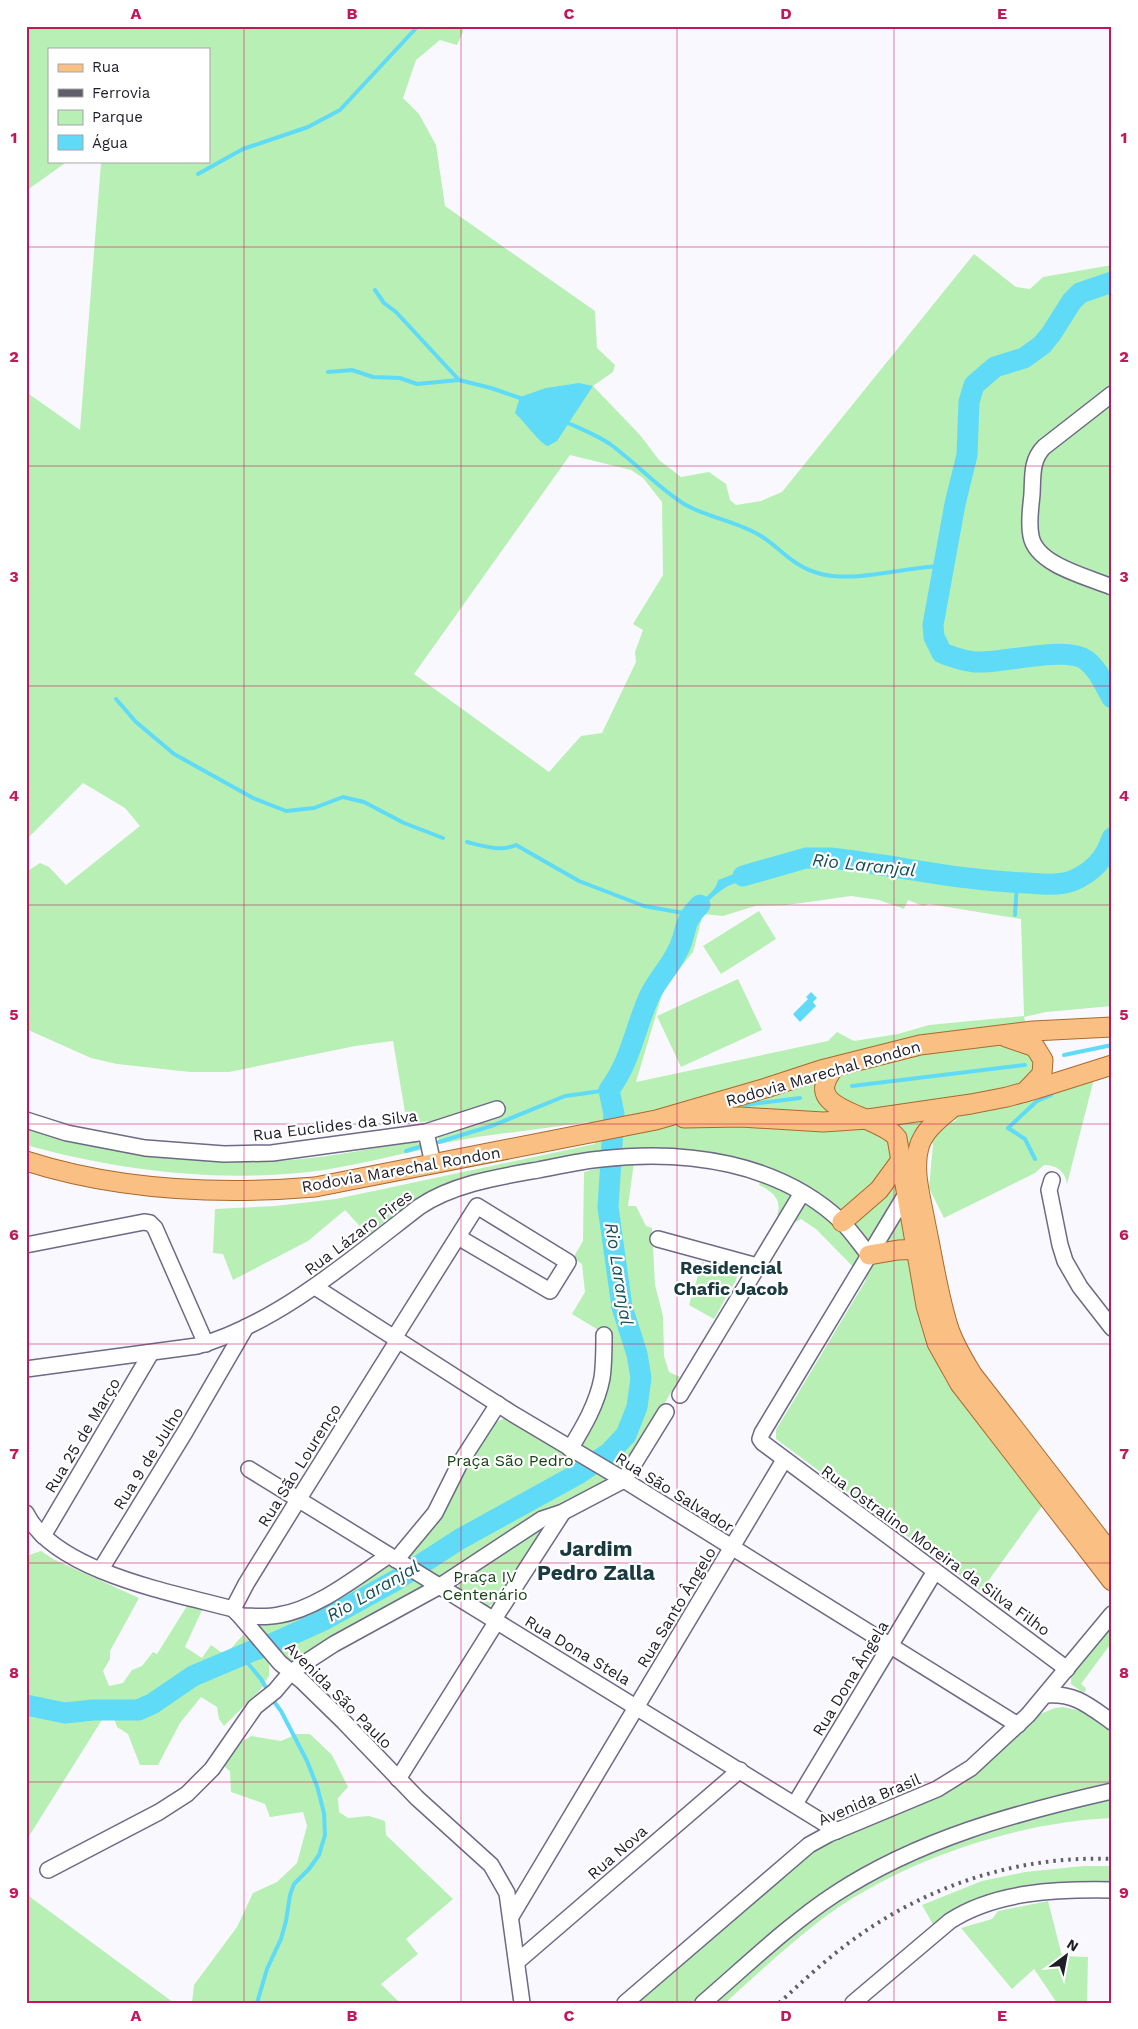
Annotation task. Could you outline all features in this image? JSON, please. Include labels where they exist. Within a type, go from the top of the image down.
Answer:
[{"type":"main road","name":"Rodovia Marechal Rondon","points":[[26,1160],[78,1175],[126,1184],[175,1189],[268,1191],[315,1187],[648,1121],[874,1055],[920,1045],[1051,1029],[1112,1027]]},
{"type":"main road","points":[[1002,1036],[1035,1047],[1043,1060],[1044,1069],[1042,1074],[1024,1093]]},
{"type":"main road","name":"Rodovia Marechal Rondon","points":[[648,1121],[732,1117],[834,1122],[868,1119],[954,1107],[1024,1093],[1112,1064]]},
{"type":"main road","points":[[834,1067],[825,1083],[827,1097],[835,1105],[885,1127],[894,1134],[899,1142],[906,1194],[958,1365]]},
{"type":"main road","points":[[954,1107],[926,1133],[917,1152],[923,1249],[920,1273],[926,1306],[937,1343],[958,1365],[1011,1437],[1108,1559],[1112,1581]]},
{"type":"main road","points":[[842,1222],[879,1190],[900,1160]]},
{"type":"main road","points":[[869,1255],[923,1249]]},
{"type":"main road","points":[[869,1255],[896,1260],[920,1273]]},
{"type":"street","points":[[1112,394],[1044,447],[1037,457],[1033,468],[1030,528],[1033,543],[1043,556],[1055,564],[1112,587]]},
{"type":"street","name":"Rua Euclides da Silva","points":[[26,1120],[67,1133],[145,1148],[224,1154],[292,1151],[426,1132],[497,1109]]},
{"type":"street","points":[[426,1132],[433,1164]]},
{"type":"street","name":"Rua Lázaro Pires","points":[[26,1369],[151,1353],[213,1341],[246,1327],[315,1287],[436,1196],[489,1180],[599,1159],[627,1156],[684,1157],[725,1163],[774,1177],[842,1222],[869,1255]]},
{"type":"street","points":[[1052,1180],[1049,1190],[1060,1245],[1066,1261],[1080,1287],[1112,1328]]},
{"type":"street","points":[[680,1395],[802,1194]]},
{"type":"street","points":[[784,1460],[763,1443],[760,1439],[762,1433],[906,1194]]},
{"type":"street","name":"Rua São Lourenço","points":[[237,1612],[246,1584],[298,1500],[458,1237],[477,1206],[568,1262],[550,1291],[458,1237]]},
{"type":"street","points":[[26,1244],[144,1222],[150,1223],[155,1228],[224,1364]]},
{"type":"street","points":[[658,1240],[757,1266]]},
{"type":"street","name":"Rua São Salvador","points":[[315,1287],[498,1404],[624,1480],[1018,1725]]},
{"type":"street","name":"Rua 9 de Julho","points":[[101,1569],[185,1432],[246,1327]]},
{"type":"street","points":[[577,1452],[599,1389],[603,1371],[604,1335]]},
{"type":"street","name":"Rua 25 de Março","points":[[43,1536],[151,1353]]},
{"type":"street","points":[[26,1513],[43,1536],[65,1552],[133,1582],[237,1612],[280,1615],[305,1607],[396,1560],[435,1513],[457,1468],[498,1404]]},
{"type":"street","points":[[48,1870],[159,1812],[187,1794],[212,1768],[248,1716],[291,1672],[434,1583],[542,1519],[563,1512],[624,1480],[666,1412]]},
{"type":"street","name":"Rua Santo Ângelo","points":[[512,1915],[784,1460]]},
{"type":"street","name":"Rua Ostralino Moreira da Silva Filho","points":[[784,1460],[1067,1669]]},
{"type":"street","name":"Rua Dona Stela","points":[[249,1469],[637,1706],[837,1831]]},
{"type":"street","points":[[398,1778],[563,1512]]},
{"type":"street","name":"Rua Dona Ângela","points":[[795,1804],[935,1571]]},
{"type":"street","name":"Avenida São Paulo","points":[[237,1612],[274,1657],[344,1722],[398,1778],[491,1864],[504,1885],[512,1915],[522,2003]]},
{"type":"street","name":"Avenida Brasil","points":[[625,2003],[809,1845],[952,1781],[972,1768],[1018,1725],[1046,1695],[1112,1614]]},
{"type":"street","points":[[1046,1695],[1060,1694],[1078,1699],[1112,1722]]},
{"type":"street","name":"Rua Nova","points":[[518,1961],[740,1770]]},
{"type":"street","points":[[703,2003],[816,1907],[891,1862],[932,1843],[991,1823],[1112,1791]]},
{"type":"street","points":[[853,2003],[950,1921],[966,1912],[1000,1900],[1030,1894],[1112,1890]]},
{"type":"green space","name":"Praça São Pedro","points":[[26,26],[463,26],[463,32],[457,45],[440,40],[416,60],[403,98],[419,114],[436,145],[445,206],[595,311],[597,348],[615,365],[613,372],[593,386],[640,435],[659,460],[681,477],[709,472],[726,484],[730,500],[736,505],[761,501],[782,492],[974,254],[1016,287],[1030,289],[1043,277],[1112,265],[1112,1006],[1046,1012],[1024,1017],[1044,1095],[1094,1079],[1067,1184],[1060,1170],[1053,1166],[1044,1165],[1035,1173],[944,1218],[929,1188],[933,1144],[928,1141],[944,1126],[957,1120],[939,1113],[886,1120],[921,1314],[918,1315],[932,1353],[946,1381],[1042,1506],[981,1591],[776,1439],[776,1430],[866,1280],[816,1229],[801,1219],[796,1222],[777,1215],[778,1204],[775,1196],[759,1185],[764,1169],[634,1162],[628,1206],[636,1206],[646,1226],[652,1228],[655,1285],[663,1316],[664,1356],[669,1372],[680,1377],[626,1469],[442,1576],[434,1576],[424,1587],[294,1663],[269,1661],[269,1676],[261,1689],[224,1726],[219,1719],[217,1707],[201,1697],[180,1723],[158,1765],[140,1765],[128,1734],[117,1727],[110,1707],[26,1841],[26,1556],[41,1551],[53,1559],[139,1598],[110,1651],[110,1659],[103,1671],[109,1686],[123,1683],[132,1670],[142,1666],[153,1652],[157,1654],[187,1606],[202,1610],[185,1647],[202,1658],[211,1645],[225,1655],[243,1635],[254,1645],[263,1638],[256,1626],[257,1624],[381,1564],[407,1558],[494,1423],[505,1418],[583,1447],[582,1441],[610,1337],[572,1314],[585,1292],[582,1264],[573,1258],[583,1241],[584,1172],[601,1167],[598,1153],[425,1198],[369,1236],[345,1210],[308,1241],[233,1280],[223,1254],[213,1253],[215,1209],[275,1206],[336,1199],[595,1144],[590,1122],[439,1144],[438,1137],[443,1133],[439,1120],[407,1124],[393,1041],[355,1046],[229,1072],[190,1072],[117,1064],[91,1058],[26,1029],[26,872],[40,863],[49,867],[66,885],[140,826],[125,808],[83,783],[26,840],[26,392],[80,430],[101,163],[210,162],[210,48],[48,48],[48,162],[67,162],[26,191]],"holes":[[[570,455],[631,470],[643,478],[662,502],[663,575],[633,624],[643,630],[635,652],[636,662],[602,733],[581,736],[549,772],[414,674]],[[851,896],[879,900],[904,909],[908,900],[923,906],[929,904],[1021,919],[1024,1016],[929,1025],[898,1034],[854,1041],[837,1032],[828,1041],[636,1082],[664,988],[693,952],[703,914],[723,916],[755,906],[787,905]]]},
{"type":"green space","points":[[759,911],[776,939],[721,974],[703,946]]},
{"type":"green space","points":[[738,979],[762,1030],[681,1067],[657,1016]]},
{"type":"green space","points":[[940,1115],[911,1164],[902,1130],[895,1124]]},
{"type":"green space","points":[[26,1128],[123,1152],[157,1157],[224,1162],[306,1159],[415,1141],[420,1144],[421,1150],[317,1171],[244,1176],[207,1175],[133,1168],[97,1162],[26,1145]]},
{"type":"green space","points":[[702,1262],[732,1271],[737,1276],[714,1319],[689,1305]]},
{"type":"green space","name":"Praça IV Centenário","points":[[545,1525],[546,1527],[493,1604],[484,1605],[460,1590],[458,1586],[460,1582]]},
{"type":"green space","points":[[1112,1625],[1112,1642],[1081,1684],[1086,1688],[1085,1692],[1082,1692],[1071,1684],[1071,1676]]},
{"type":"green space","points":[[1063,1707],[1081,1711],[1112,1733],[1112,1818],[1037,1827],[998,1836],[960,1848],[886,1879],[822,1919],[785,1949],[725,2003],[633,2003],[820,1845],[939,1795],[1040,1714]]},
{"type":"green space","points":[[297,1734],[310,1734],[332,1755],[348,1787],[338,1798],[339,1812],[348,1818],[369,1816],[385,1821],[386,1835],[453,1899],[406,1939],[418,1954],[381,1984],[400,2003],[192,2003],[194,1985],[237,1927],[253,1893],[277,1882],[297,1863],[307,1826],[303,1812],[270,1817],[265,1804],[231,1792],[230,1771],[221,1764],[235,1746],[251,1736],[281,1741]]},
{"type":"green space","points":[[1084,1866],[1112,1866],[1112,1884],[1077,1884],[934,1926],[922,1905],[982,1881],[1025,1872]]},
{"type":"green space","points":[[26,1894],[174,2003],[26,2003]]},
{"type":"green space","points":[[1048,1901],[1062,1956],[1088,1957],[1087,2003],[1057,2003],[1034,1969],[1012,1989],[961,1928],[992,1919],[998,1911]]},
{"type":"water","points":[[579,383],[593,386],[557,441],[548,446],[515,413],[520,397],[546,388]]},
{"type":"water","points":[[771,867],[762,874],[722,890],[694,916],[685,928],[684,918],[692,908],[713,891],[718,880],[742,871]]},
{"type":"water","points":[[659,968],[673,971],[654,997],[632,1047],[636,1025]]},
{"type":"water","points":[[811,992],[817,998],[813,1002],[816,1006],[800,1022],[793,1014],[808,999],[806,997]]},
{"type":"water","points":[[26,1700],[67,1709],[63,1718],[34,1715],[26,1711]]},
{"type":"waterway","points":[[198,174],[243,149],[308,127],[340,110],[418,26]]},
{"type":"waterway","name":"Rio Laranjal","points":[[1112,282],[1080,293],[1072,301],[1042,345],[1024,358],[995,367],[974,385],[969,402],[967,455],[955,504],[933,625],[934,637],[942,653],[966,661],[987,662],[1064,654],[1077,656],[1086,660],[1094,668],[1112,698]]},
{"type":"waterway","points":[[375,290],[384,303],[396,312],[459,380],[523,399]]},
{"type":"waterway","points":[[328,372],[352,370],[373,377],[400,378],[417,384],[459,380]]},
{"type":"waterway","points":[[566,422],[610,444],[684,504],[752,531],[769,541],[796,563],[811,571],[850,577],[945,566]]},
{"type":"waterway","points":[[116,699],[136,722],[174,754],[253,798],[286,811],[314,808],[343,797],[364,802],[404,823],[443,838]]},
{"type":"waterway","name":"Rio Laranjal","points":[[743,876],[806,858],[830,858],[1002,882],[1061,884],[1072,881],[1092,869],[1106,852],[1112,838]]},
{"type":"waterway","points":[[467,842],[498,848],[516,845],[579,881],[644,906],[689,914]]},
{"type":"waterway","points":[[1015,915],[1017,883]]},
{"type":"waterway","name":"Rio Laranjal","points":[[26,1705],[65,1713],[93,1710],[138,1710],[152,1704],[193,1676],[322,1621],[398,1579],[460,1539],[578,1474],[609,1453],[626,1435],[637,1407],[641,1378],[637,1354],[622,1307],[608,1207],[614,1114],[609,1090],[628,1056],[650,995],[674,958],[687,923],[700,905]]},
{"type":"waterway","points":[[1064,1055],[1112,1045]]},
{"type":"waterway","points":[[852,1086],[1025,1065]]},
{"type":"waterway","points":[[439,1142],[494,1125],[565,1096],[609,1090]]},
{"type":"waterway","points":[[1035,1159],[1025,1139],[1008,1128],[1037,1101],[1051,1095]]},
{"type":"waterway","points":[[744,1105],[800,1098]]},
{"type":"waterway","points":[[406,1151],[419,1147]]},
{"type":"waterway","points":[[241,1655],[261,1679],[269,1693]]},
{"type":"waterway","points":[[257,2003],[267,1969],[281,1939],[294,1884],[309,1869],[319,1855],[325,1835],[324,1813],[317,1786],[307,1761],[281,1711],[272,1699]]},
{"type":"railway","points":[[779,2003],[842,1948],[903,1908],[936,1892],[1004,1870],[1040,1863],[1076,1859],[1112,1859]]},
{"type":"district","name":"Residencial Chafic Jacob","points":[[731,1278]]},
{"type":"district","name":"Jardim Pedro Zalla","points":[[596,1561]]}]
